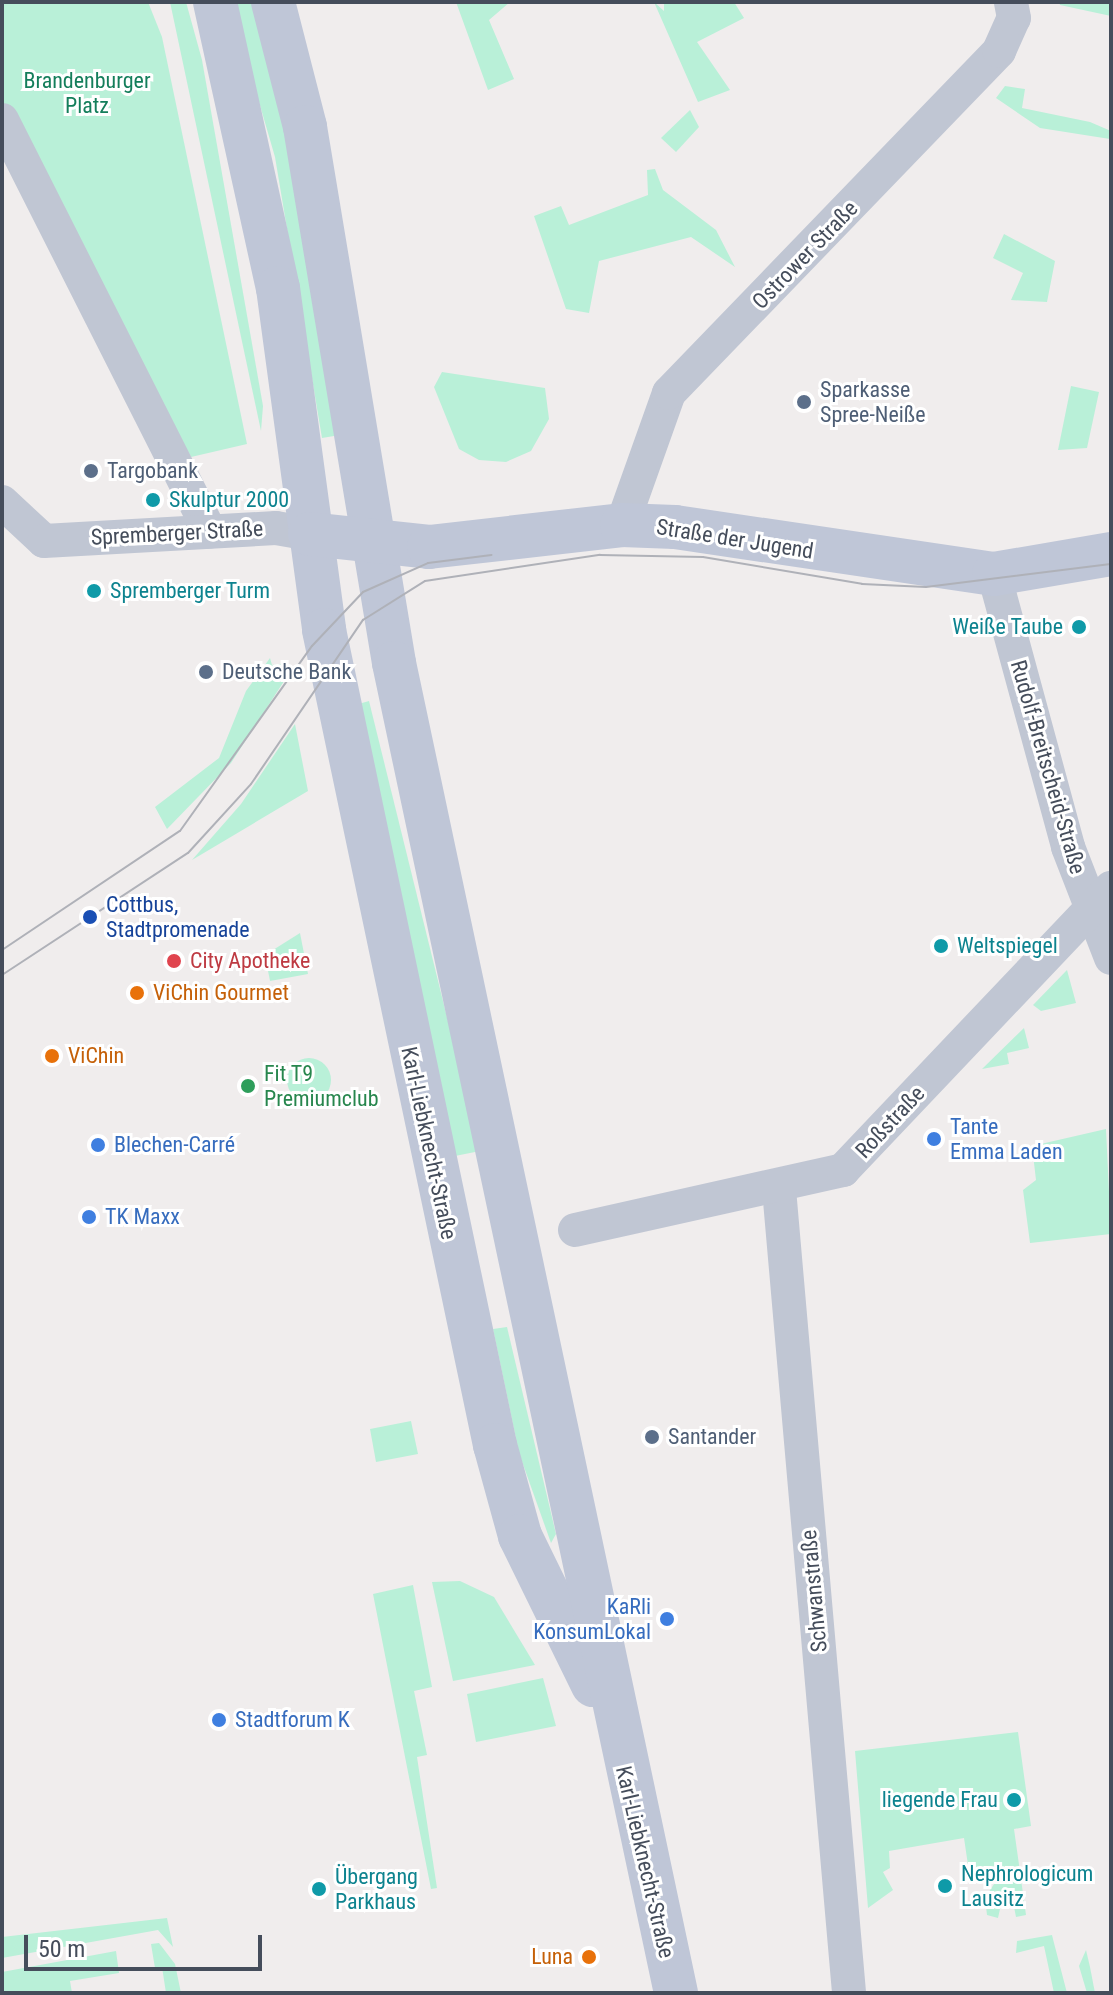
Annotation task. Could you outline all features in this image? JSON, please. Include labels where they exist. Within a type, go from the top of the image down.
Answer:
[{"type":"main road","points":[[215,2],[278,288],[310,534]]},
{"type":"main road","points":[[273,2],[305,127],[377,544]]},
{"type":"main road","name":"Straße der Jugend","points":[[310,534],[377,544],[429,547],[622,525],[994,574],[1111,554]]},
{"type":"main road","name":"Karl-Liebknecht-Straße","points":[[310,534],[495,1445],[520,1536],[615,1731]]},
{"type":"main road","name":"Karl-Liebknecht-Straße","points":[[377,544],[394,663],[615,1731],[676,1993]]},
{"type":"street","name":"Ostrower Straße","points":[[622,525],[669,393],[999,51],[1014,18],[1011,2]]},
{"type":"street","points":[[2,120],[210,531]]},
{"type":"street","name":"Spremberger Straße","points":[[2,502],[44,541],[210,531],[310,534]]},
{"type":"street","name":"Rudolf-Breitscheid-Straße","points":[[994,574],[1100,896],[1111,958]]},
{"type":"street","name":"Roßstraße","points":[[575,1230],[779,1189],[843,1170],[864,1153],[1100,896]]},
{"type":"street","name":"Schwanstraße","points":[[779,1189],[849,1993]]},
{"type":"green space","name":"Brandenburger Platz","points":[[2,2],[148,2],[162,37],[247,444],[191,457],[2,112]]},
{"type":"green space","points":[[170,2],[186,2],[202,60],[263,406],[261,431]]},
{"type":"green space","points":[[230,2],[254,2],[273,61],[346,434],[322,438],[275,157]]},
{"type":"green space","points":[[456,2],[510,2],[489,20],[514,79],[488,90]]},
{"type":"green space","points":[[654,2],[664,11],[664,2],[734,2],[744,18],[697,42],[730,90],[698,102]]},
{"type":"green space","points":[[1059,2],[1111,2],[1111,16],[1060,5]]},
{"type":"green space","points":[[1005,86],[1025,89],[1022,108],[1090,122],[1111,131],[1110,139],[1040,128],[996,98]]},
{"type":"green space","points":[[690,110],[699,127],[676,152],[661,138]]},
{"type":"green space","points":[[655,169],[663,190],[716,230],[735,267],[691,237],[599,261],[589,313],[566,309],[534,216],[561,206],[569,225],[648,195],[647,170]]},
{"type":"green space","points":[[1004,234],[1055,261],[1047,302],[1011,300],[1023,273],[993,258]]},
{"type":"green space","points":[[442,372],[545,388],[549,419],[531,451],[506,462],[479,460],[459,449],[434,387]]},
{"type":"green space","points":[[1071,386],[1099,392],[1087,448],[1058,450]]},
{"type":"green space","points":[[270,658],[272,665],[287,663],[288,675],[231,763],[167,829],[155,807],[219,758],[246,691]]},
{"type":"green space","points":[[369,701],[480,1151],[455,1156],[355,705]]},
{"type":"green space","points":[[295,724],[308,791],[192,860],[241,804]]},
{"type":"green space","points":[[300,933],[308,974],[270,981],[265,955]]},
{"type":"green space","points":[[1067,970],[1076,1003],[1041,1011],[1033,1005]]},
{"type":"green space","points":[[1024,1028],[1029,1048],[1007,1053],[1009,1064],[982,1069]]},
{"type":"green space","points":[[309,1058],[324,1065],[331,1080],[324,1095],[309,1102],[294,1095],[287,1080],[294,1065]]},
{"type":"green space","points":[[1106,1129],[1111,1234],[1030,1243],[1023,1190],[1036,1180],[1032,1146]]},
{"type":"green space","points":[[507,1327],[556,1534],[551,1543],[519,1453],[493,1329]]},
{"type":"green space","points":[[411,1421],[418,1454],[376,1462],[370,1429]]},
{"type":"green space","points":[[460,1581],[494,1597],[535,1665],[453,1681],[432,1582]]},
{"type":"green space","points":[[413,1585],[432,1687],[414,1691],[427,1755],[417,1757],[437,1888],[431,1889],[373,1594]]},
{"type":"green space","points":[[543,1678],[556,1726],[476,1742],[467,1694]]},
{"type":"green space","points":[[1018,1732],[1031,1826],[1014,1829],[1026,1915],[1016,1917],[1014,1907],[1000,1909],[998,1918],[987,1915],[985,1898],[996,1881],[969,1872],[964,1838],[889,1851],[890,1868],[883,1872],[893,1890],[868,1908],[855,1751]]},
{"type":"green space","points":[[167,1918],[173,1947],[158,1930],[2,1958],[2,1937]]},
{"type":"green space","points":[[1052,1935],[1067,1993],[1054,1993],[1044,1946],[1016,1953],[1017,1941]]},
{"type":"green space","points":[[159,1943],[175,1964],[181,1993],[166,1993],[162,1967],[155,1968],[151,1944]]},
{"type":"green space","points":[[1086,1950],[1095,1993],[1087,1993],[1079,1966]]},
{"type":"green space","points":[[116,1951],[119,1973],[70,1981],[72,1993],[2,1993],[2,1972]]},
{"type":"tram line","points":[[2,950],[180,831],[312,646],[363,592],[428,563],[491,555]]},
{"type":"tram line","points":[[2,975],[188,853],[251,784],[363,620],[425,581],[600,555],[703,557],[862,584],[926,587],[1111,564]]},
{"type":"place","name":"Sparkasse Spree-Neiße","points":[[804,402]]},
{"type":"place","name":"Targobank","points":[[91,471]]},
{"type":"place","name":"Skulptur 2000","points":[[153,500]]},
{"type":"place","name":"Spremberger Turm","points":[[94,591]]},
{"type":"place","name":"Weiße Taube","points":[[1079,627]]},
{"type":"place","name":"Deutsche Bank","points":[[206,672]]},
{"type":"place","name":"Cottbus, Stadtpromenade","points":[[90,917]]},
{"type":"place","name":"Weltspiegel","points":[[941,946]]},
{"type":"place","name":"City Apotheke","points":[[174,961]]},
{"type":"place","name":"ViChin Gourmet","points":[[137,993]]},
{"type":"place","name":"ViChin","points":[[52,1056]]},
{"type":"place","name":"Fit T9 Premiumclub","points":[[248,1086]]},
{"type":"place","name":"Tante Emma Laden","points":[[934,1139]]},
{"type":"place","name":"Blechen-Carré","points":[[98,1145]]},
{"type":"place","name":"TK Maxx","points":[[89,1217]]},
{"type":"place","name":"Santander","points":[[652,1437]]},
{"type":"place","name":"KaRli KonsumLokal","points":[[667,1619]]},
{"type":"place","name":"Stadtforum K","points":[[219,1720]]},
{"type":"place","name":"liegende Frau","points":[[1014,1800]]},
{"type":"place","name":"Nephrologicum Lausitz","points":[[945,1886]]},
{"type":"place","name":"Übergang Parkhaus","points":[[319,1889]]},
{"type":"place","name":"Luna","points":[[589,1957]]}]
